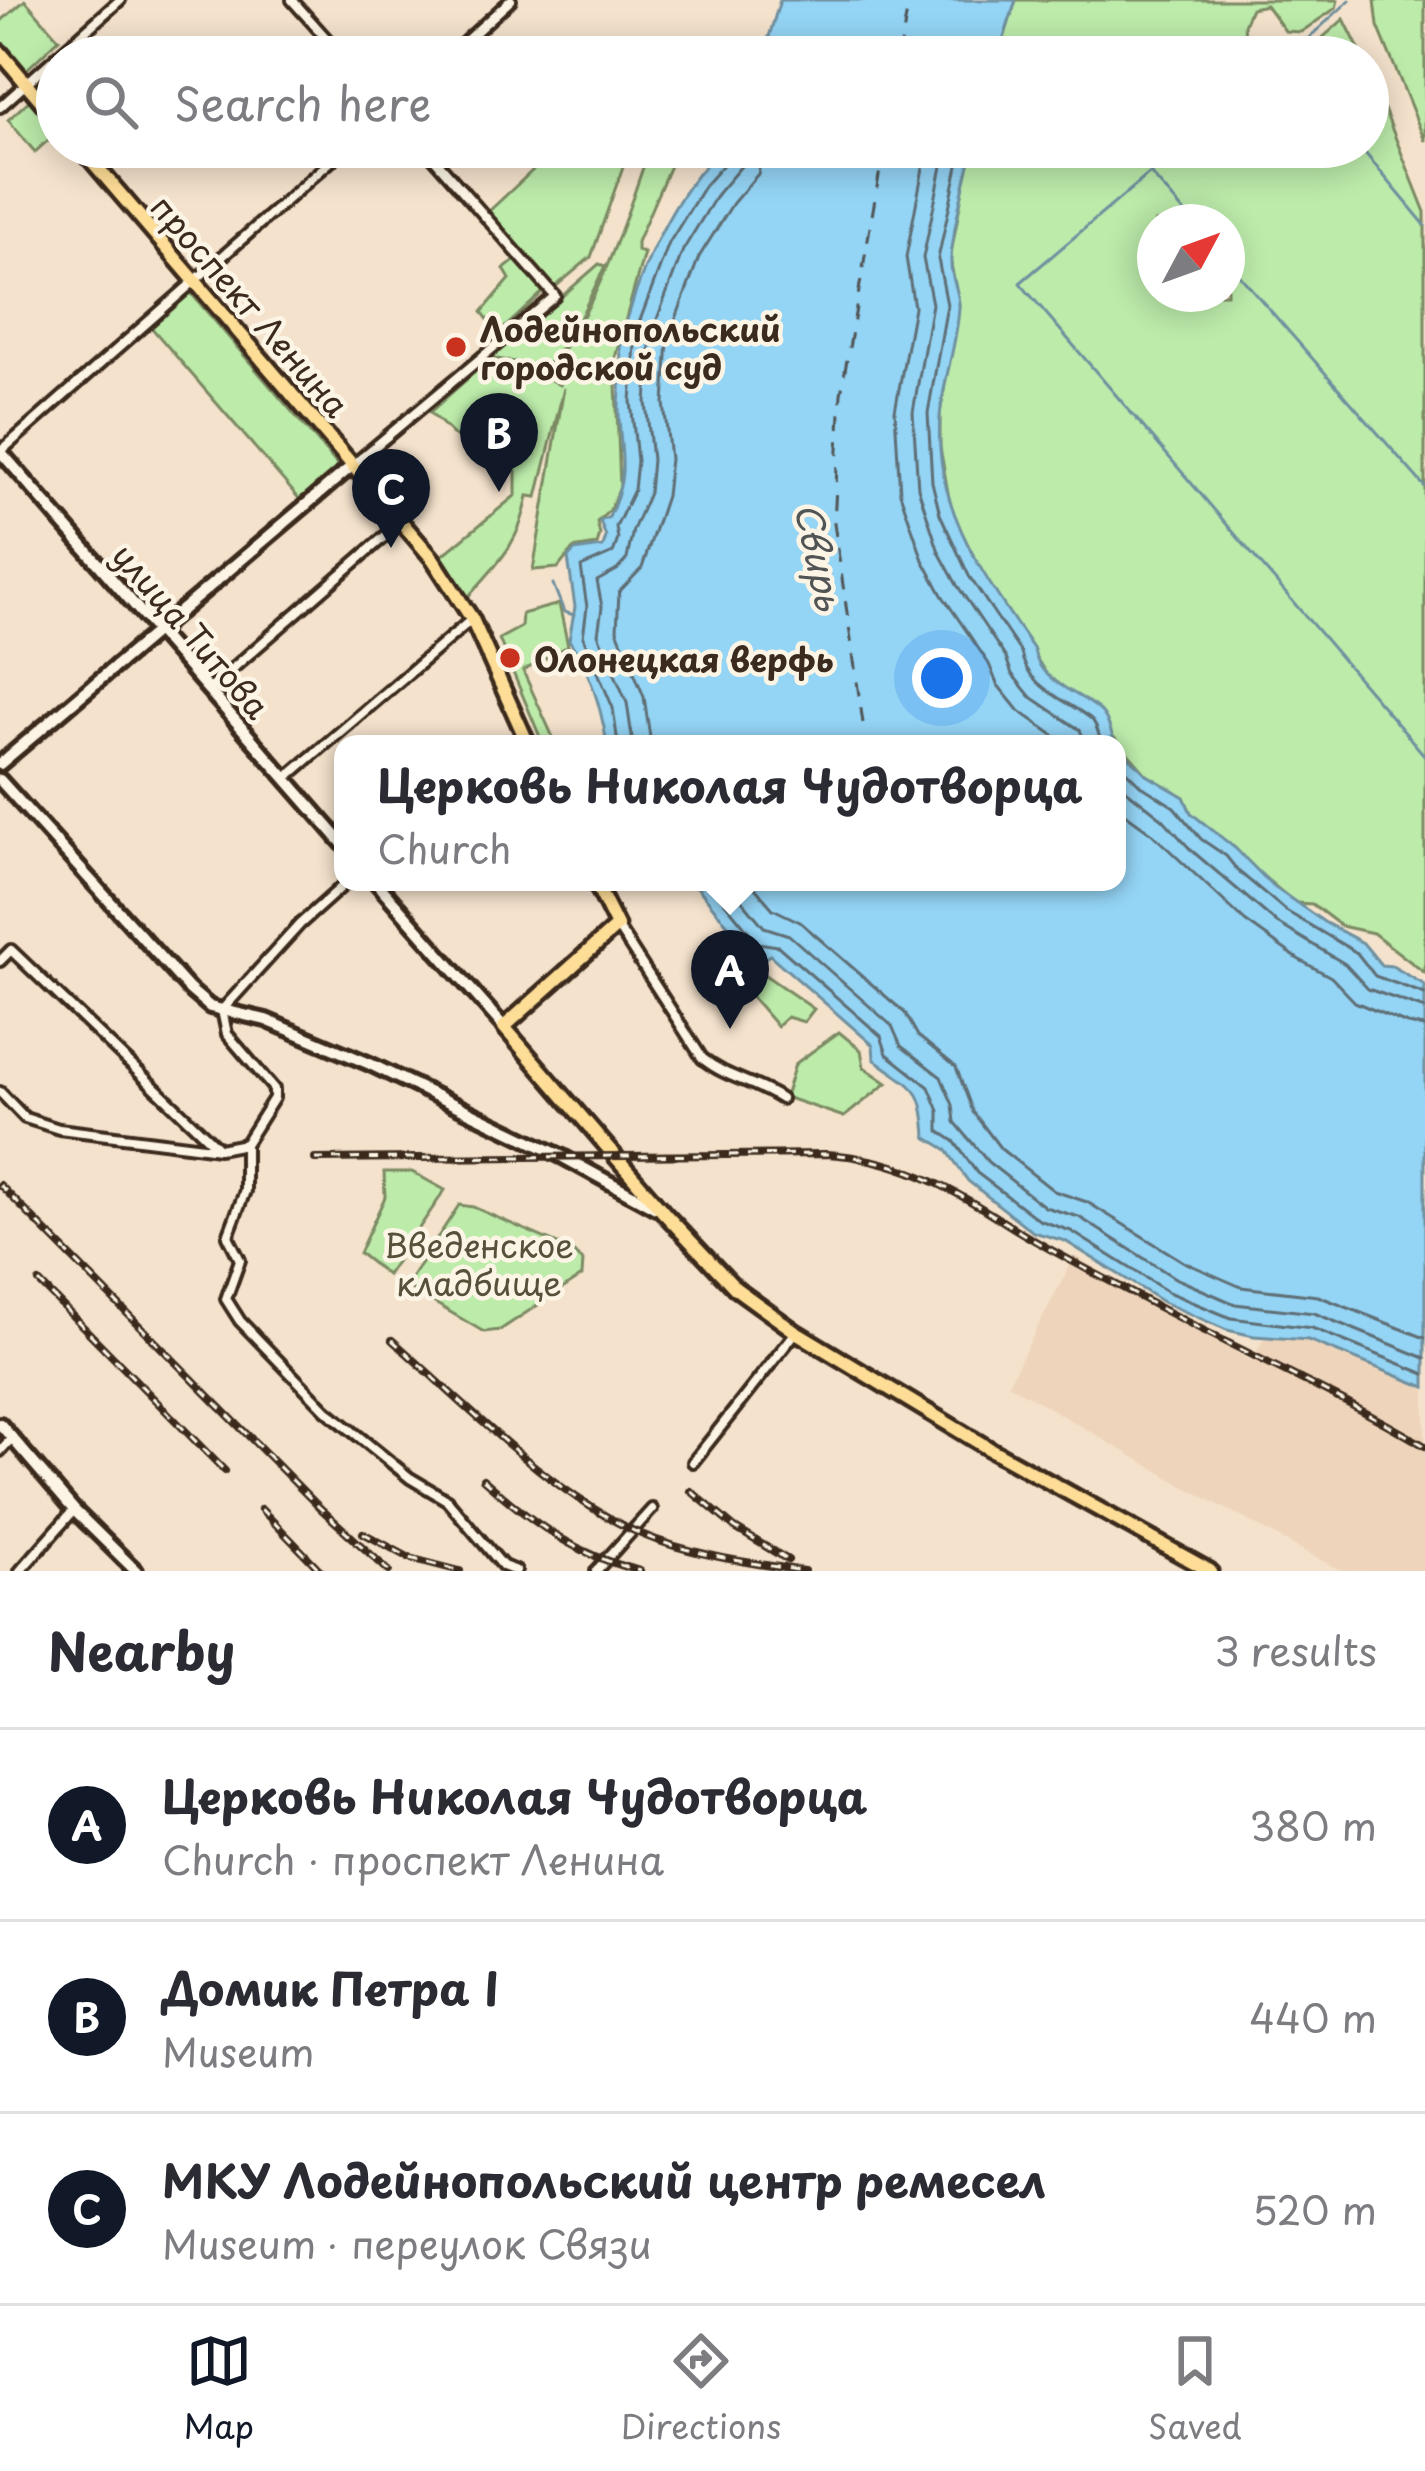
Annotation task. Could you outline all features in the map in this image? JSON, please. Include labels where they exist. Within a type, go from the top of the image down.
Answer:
[{"type":"main road","points":[[0,52],[36,95]]},
{"type":"main road","name":"проспект Ленина","points":[[98,168],[433,559],[472,620],[523,735]]},
{"type":"main road","points":[[600,891],[617,926],[504,1027],[665,1214],[735,1288],[796,1332],[988,1448],[1210,1571]]},
{"type":"street","points":[[79,36],[120,0]]},
{"type":"street","points":[[292,0],[324,36]]},
{"type":"street","points":[[471,36],[511,0]]},
{"type":"street","points":[[0,107],[36,74]]},
{"type":"street","points":[[0,452],[322,168]]},
{"type":"street","points":[[0,764],[555,296],[442,168]]},
{"type":"street","name":"улица Титова","points":[[0,452],[334,834]]},
{"type":"street","points":[[209,689],[401,522]]},
{"type":"street","points":[[337,735],[472,620]]},
{"type":"street","points":[[286,778],[334,737]]},
{"type":"street","points":[[0,780],[188,989],[210,1007],[266,1020],[370,1064],[585,1168],[665,1214]]},
{"type":"street","points":[[222,1010],[336,891]]},
{"type":"street","points":[[384,891],[504,1027]]},
{"type":"street","points":[[617,926],[702,1058],[742,1084],[767,1089],[781,1099]]},
{"type":"street","points":[[0,961],[11,950],[219,1149]]},
{"type":"street","points":[[222,1010],[227,1034],[274,1089],[274,1098],[245,1144],[245,1191],[228,1236],[240,1260],[226,1299],[240,1321],[326,1410],[410,1478],[447,1500],[502,1566],[516,1571]]},
{"type":"street","points":[[0,1092],[25,1118],[59,1129],[219,1149],[245,1144]]},
{"type":"street","points":[[693,1462],[796,1332]]},
{"type":"street","points":[[0,1424],[10,1441],[136,1571]]},
{"type":"street","points":[[0,1451],[10,1441]]},
{"type":"street","points":[[596,1571],[652,1508]]},
{"type":"street","points":[[20,1571],[74,1510]]},
{"type":"shaded area","points":[[1075,1256],[1251,1361],[1265,1337],[1308,1340],[1425,1387],[1425,1571],[1343,1571],[1334,1567],[1008,1384]]},
{"type":"green space","points":[[25,0],[56,36],[36,36],[36,61],[25,71],[0,43],[0,22]]},
{"type":"green space","points":[[1016,0],[1338,0],[1336,8],[1301,32],[1285,31],[1266,5],[1251,8],[1245,36],[1005,36]]},
{"type":"green space","points":[[1375,0],[1425,0],[1425,141],[1389,53],[1389,36],[1382,36]]},
{"type":"green space","points":[[1344,19],[1352,36],[1325,36]]},
{"type":"green space","points":[[30,100],[36,107],[35,152],[8,120]]},
{"type":"green space","points":[[1389,122],[1425,212],[1425,973],[1373,933],[1341,926],[1312,904],[1295,903],[1191,813],[1184,797],[1147,775],[1126,751],[1126,735],[1112,735],[1082,701],[1047,675],[980,570],[951,510],[940,447],[940,413],[959,305],[950,259],[967,168],[1389,168]]},
{"type":"green space","points":[[623,168],[591,257],[554,288],[487,213],[533,170]]},
{"type":"green space","points":[[643,168],[669,168],[637,242],[637,251],[644,253],[615,358],[620,487],[610,510],[597,522],[597,545],[573,549],[558,568],[533,570],[564,388],[537,497],[528,496],[513,541],[467,598],[438,559],[516,495],[516,471],[486,466],[430,412],[483,365],[535,371],[561,386],[547,375],[549,369],[582,317],[620,234]]},
{"type":"green space","points":[[518,258],[544,291],[499,333],[482,312],[510,279],[504,269]]},
{"type":"green space","points":[[599,264],[605,266],[574,331],[546,367],[491,358]]},
{"type":"green space","points":[[190,292],[340,468],[301,501],[150,326]]},
{"type":"green space","points":[[559,604],[568,646],[523,671],[552,735],[539,735],[499,639],[521,627],[522,614]]},
{"type":"green space","points":[[709,948],[732,952],[814,1009],[804,1022],[787,1017],[777,1026]]},
{"type":"green space","points":[[839,1032],[861,1050],[864,1067],[887,1083],[844,1117],[785,1097],[795,1064]]},
{"type":"green space","points":[[384,1172],[412,1172],[445,1190],[387,1275],[359,1253],[385,1197]]},
{"type":"green space","name":"Введенское кладбище","points":[[459,1205],[569,1249],[583,1261],[582,1276],[500,1330],[484,1332],[406,1286]]},
{"type":"water","points":[[780,0],[1016,0],[1005,36],[769,36]]},
{"type":"water","name":"Свирь","points":[[703,168],[969,168],[951,253],[959,308],[940,417],[945,482],[966,541],[1037,661],[1060,685],[1102,712],[1112,735],[605,735],[594,690],[569,640],[575,607],[568,558],[574,551],[603,547],[606,537],[600,521],[609,517],[620,486],[620,348],[645,267]]},
{"type":"water","points":[[1126,754],[1147,775],[1184,797],[1191,813],[1274,887],[1363,943],[1381,965],[1392,966],[1425,985],[1425,1387],[1308,1340],[1227,1330],[1163,1302],[1065,1241],[1033,1232],[968,1181],[946,1149],[926,1137],[923,1107],[915,1090],[874,1059],[873,1045],[770,955],[758,962],[700,891],[1126,891]]},
{"type":"waterway","points":[[1311,36],[1350,0]]},
{"type":"waterway","points":[[1156,168],[1020,283],[1425,756]]},
{"type":"waterway","points":[[1378,168],[1425,225]]},
{"type":"waterway","points":[[1151,174],[1177,204]]},
{"type":"waterway","points":[[1245,282],[1425,487]]},
{"type":"waterway","points":[[553,584],[564,612],[574,615]]},
{"type":"ferry route","points":[[903,36],[909,0]]},
{"type":"ferry route","points":[[863,723],[834,523],[841,394],[880,168]]},
{"type":"railway","points":[[315,1159],[827,1154],[875,1161],[941,1185],[1067,1259],[1425,1446]]},
{"type":"railway","points":[[0,1185],[319,1507],[389,1571]]},
{"type":"railway","points":[[39,1282],[225,1471]]},
{"type":"railway","points":[[392,1340],[510,1446],[608,1517],[680,1548],[804,1571]]},
{"type":"railway","points":[[483,1479],[556,1536],[640,1571]]},
{"type":"railway","points":[[691,1491],[735,1528],[788,1560]]},
{"type":"railway","points":[[261,1509],[321,1571]]},
{"type":"railway","points":[[363,1533],[410,1558],[460,1571]]},
{"type":"place","name":"Лодейнопольский городской суд","points":[[456,347]]},
{"type":"place","name":"Домик Петра I","points":[[499,492]]},
{"type":"place","name":"МКУ Лодейнопольский центр ремесел","points":[[391,548]]},
{"type":"place","name":"Олонецкая верфь","points":[[510,658]]},
{"type":"place","name":"Церковь Николая Чудотворца","points":[[730,1029]]}]
